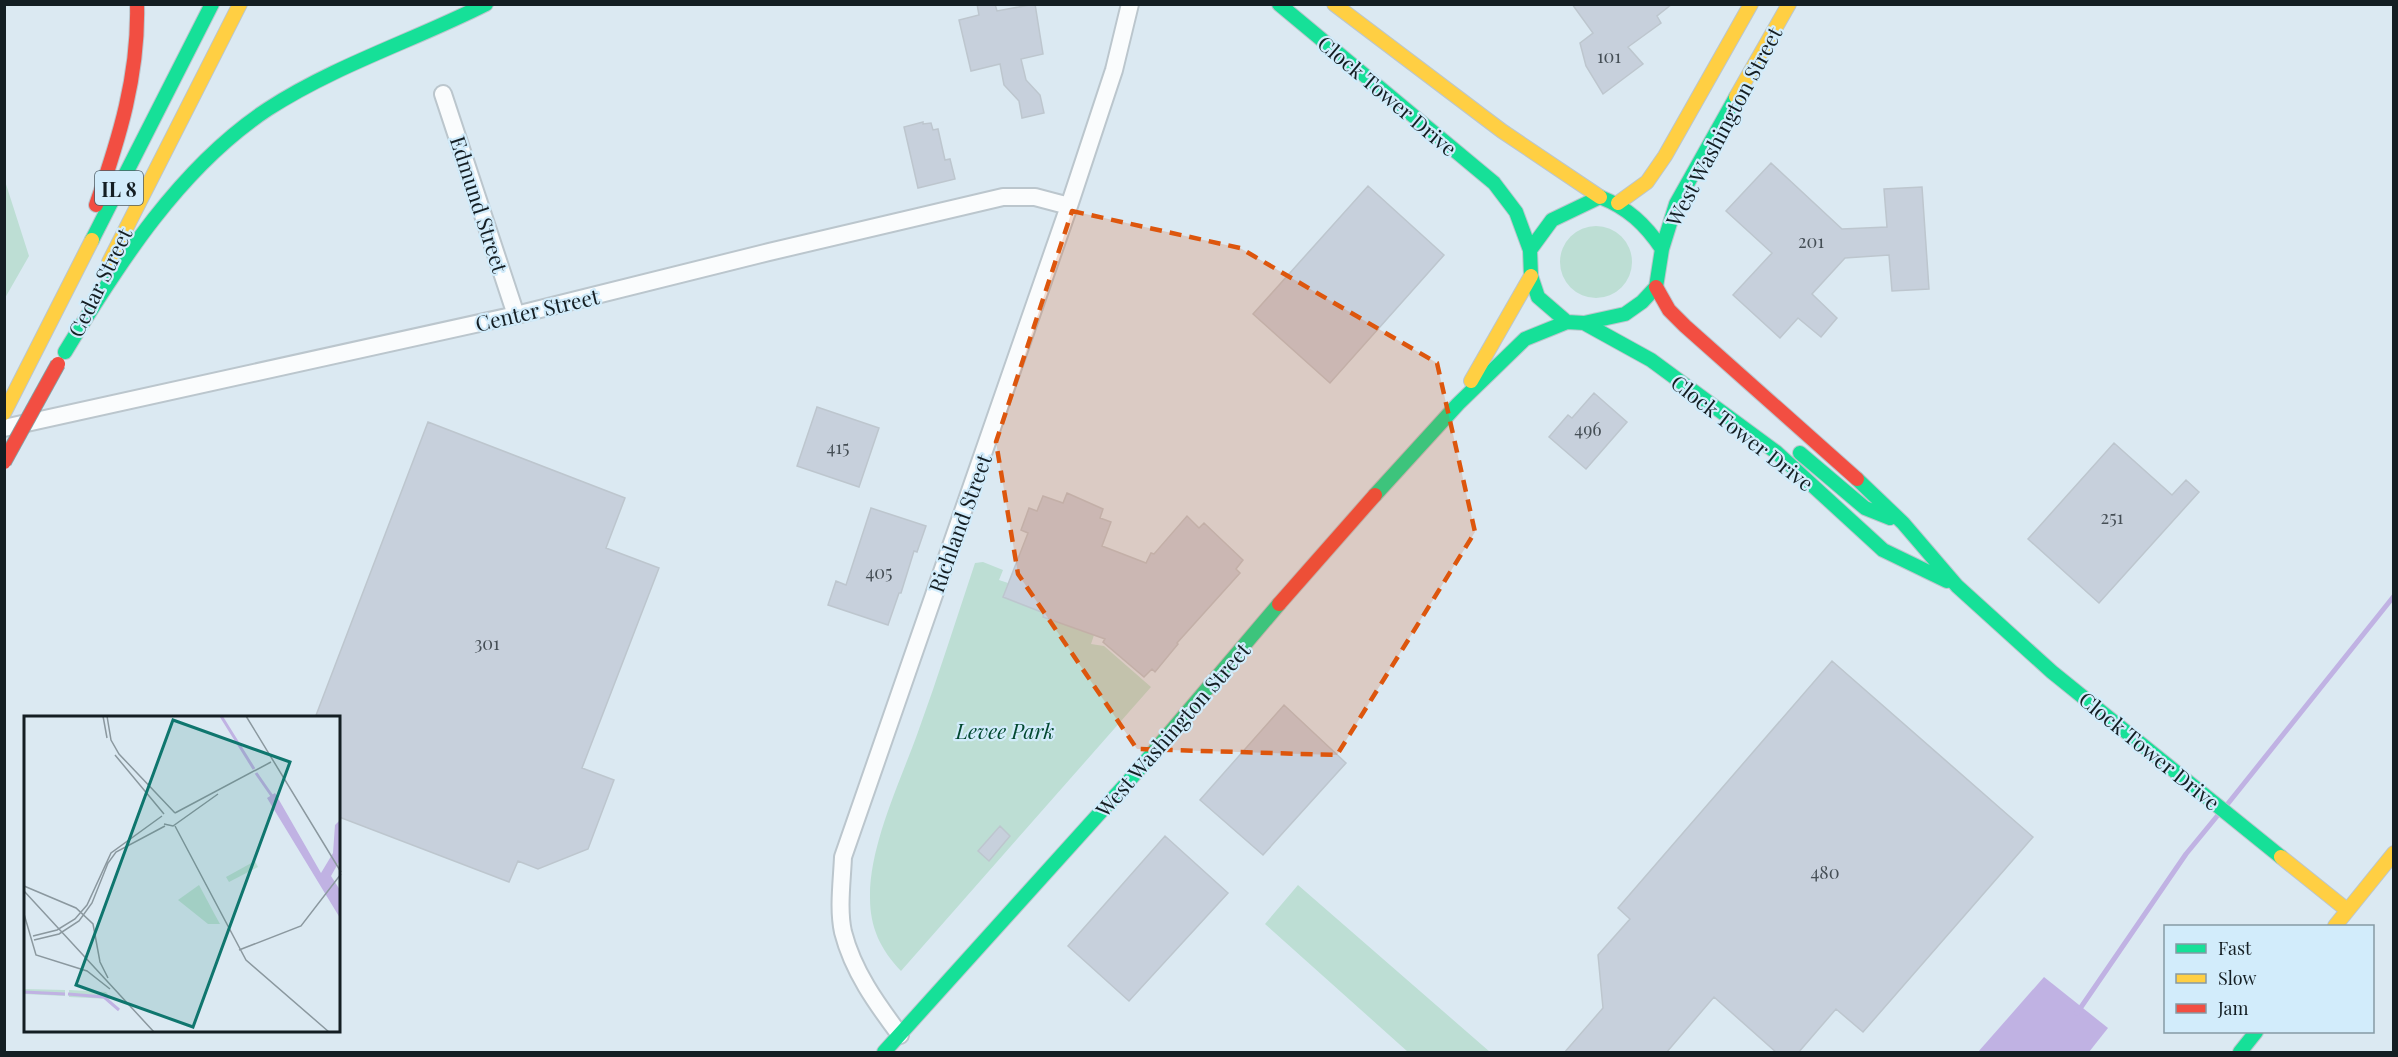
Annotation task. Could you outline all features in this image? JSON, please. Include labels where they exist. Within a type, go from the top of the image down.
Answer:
[{"type":"main road","points":[[64,298],[125,117],[133,83],[137,45],[137,4]]},
{"type":"main road","name":"Cedar Street","points":[[4,413],[212,4]]},
{"type":"main road","name":"Cedar Street","points":[[4,462],[61,358],[240,4]]},
{"type":"main road","points":[[61,358],[120,266],[167,206],[230,138],[268,109],[301,91],[486,4]]},
{"type":"main road","name":"Clock Tower Drive","points":[[1279,4],[1494,183],[1516,212],[1530,250]]},
{"type":"main road","name":"Clock Tower Drive","points":[[1334,4],[1492,124],[1600,197]]},
{"type":"main road","name":"West Washington Street","points":[[1618,203],[1647,182],[1665,156],[1751,4]]},
{"type":"main road","name":"West Washington Street","points":[[1662,249],[1676,204],[1789,4]]},
{"type":"main road","points":[[1600,197],[1618,203],[1636,215],[1662,249],[1656,287],[1642,302],[1625,314],[1584,323],[1567,322],[1538,297],[1531,276],[1530,250],[1552,220],[1600,197]]},
{"type":"main road","name":"West Washington Street","points":[[1458,404],[1531,276]]},
{"type":"main road","name":"Clock Tower Drive","points":[[1656,287],[1669,310],[1685,326],[1872,492],[1957,586],[2052,672],[2347,910]]},
{"type":"main road","name":"West Washington Street","points":[[884,1053],[1134,775],[1328,547],[1458,404],[1525,339],[1567,322]]},
{"type":"main road","name":"Clock Tower Drive","points":[[1584,323],[1654,363],[1776,452],[1883,550],[1957,586]]},
{"type":"main road","points":[[1654,363],[1672,365],[1739,407]]},
{"type":"main road","points":[[1793,447],[1865,508],[1903,524]]},
{"type":"main road","points":[[2336,925],[2394,853]]},
{"type":"main road","points":[[2240,1053],[2255,1033]]},
{"type":"street","name":"Richland Street","points":[[900,1035],[876,1004],[857,970],[843,931],[841,895],[843,857],[1069,206],[1114,70],[1130,4]]},
{"type":"street","name":"Edmund Street","points":[[443,94],[516,315]]},
{"type":"street","name":"Center Street","points":[[4,428],[516,315],[1003,197],[1035,197],[1069,206]]},
{"type":"highlighted area","points":[[1072,211],[1240,248],[1437,363],[1475,532],[1337,755],[1137,749],[1018,574],[996,442]]},
{"type":"green space","points":[[4,178],[29,256],[5,298],[4,298]]},
{"type":"green space","points":[[1596,226],[1616,232],[1626,242],[1632,262],[1626,282],[1616,292],[1596,298],[1576,292],[1566,282],[1560,262],[1566,242],[1576,232]]},
{"type":"green space","name":"Levee Park","points":[[983,562],[1003,570],[999,580],[1008,583],[1003,597],[1044,613],[1043,617],[1094,635],[1091,644],[1104,646],[1151,687],[901,971],[882,947],[872,919],[870,898],[875,857],[887,814],[975,563]]},
{"type":"green space","points":[[1298,885],[1490,1052],[1408,1052],[1265,924]]},
{"type":"shaded area","points":[[2044,977],[2108,1028],[2089,1052],[1978,1052]]},
{"type":"building","points":[[977,4],[995,4],[997,11],[1035,4],[1043,54],[1021,59],[1026,80],[1040,95],[1044,113],[1022,118],[1019,101],[1004,85],[1000,64],[971,71],[959,20],[979,15]]},
{"type":"building","points":[[1572,4],[1672,4],[1657,16],[1661,23],[1628,47],[1643,64],[1603,94],[1586,66],[1580,43],[1593,33]]},
{"type":"building","points":[[923,122],[923,124],[931,123],[933,130],[938,129],[945,160],[950,159],[955,179],[918,188],[904,127]]},
{"type":"building","points":[[1771,163],[1842,229],[1887,227],[1884,189],[1922,187],[1929,289],[1892,291],[1889,255],[1845,258],[1812,294],[1837,318],[1821,337],[1798,318],[1780,338],[1733,295],[1772,253],[1726,211]]},
{"type":"building","points":[[1368,186],[1444,255],[1330,383],[1253,314]]},
{"type":"building","points":[[1594,393],[1627,422],[1586,469],[1549,437],[1568,415],[1572,418]]},
{"type":"building","points":[[817,407],[879,428],[859,487],[797,466]]},
{"type":"building","points":[[428,422],[625,498],[606,548],[659,568],[582,768],[614,780],[588,849],[538,869],[518,861],[509,882],[340,817],[340,716],[316,716]]},
{"type":"building","points":[[2114,443],[2172,495],[2186,480],[2199,492],[2099,603],[2028,539]]},
{"type":"building","points":[[1067,493],[1103,509],[1100,518],[1111,522],[1102,546],[1146,563],[1151,553],[1154,554],[1187,516],[1199,528],[1204,523],[1243,560],[1236,569],[1240,573],[1177,643],[1155,672],[1152,669],[1144,677],[1103,642],[1105,639],[1043,617],[1044,613],[1003,597],[1028,533],[1021,530],[1029,508],[1037,511],[1043,496],[1063,503]]},
{"type":"building","points":[[871,508],[926,526],[917,552],[914,551],[888,625],[828,605],[836,581],[846,585]]},
{"type":"building","points":[[1832,661],[2033,837],[1863,1032],[1836,1009],[1798,1053],[1777,1053],[1714,997],[1666,1053],[1564,1053],[1603,1008],[1598,955],[1630,919],[1618,908]]},
{"type":"building","points":[[1284,705],[1346,763],[1263,855],[1200,800]]},
{"type":"building","points":[[1000,826],[1010,836],[989,861],[978,851]]},
{"type":"building","points":[[1165,836],[1228,893],[1129,1001],[1068,946]]},
{"type":"waterway","points":[[2226,806],[2394,596]]},
{"type":"waterway","points":[[2077,1013],[2186,854],[2218,815]]},
{"type":"traffic: fast","points":[[92,240],[212,4]]},
{"type":"traffic: fast","points":[[65,352],[107,285],[154,219],[179,188],[236,132],[268,109],[321,79],[486,4]]},
{"type":"traffic: fast","points":[[1279,4],[1494,183],[1516,212],[1530,250]]},
{"type":"traffic: fast","points":[[1662,249],[1635,218],[1619,206],[1600,197],[1552,220],[1530,250],[1531,276],[1538,297],[1567,322],[1584,323],[1625,314],[1642,302],[1656,287],[1662,249],[1676,204],[1736,97]]},
{"type":"traffic: fast","points":[[1375,495],[1458,404],[1525,339],[1567,322]]},
{"type":"traffic: fast","points":[[1584,323],[1651,360],[1776,452],[1883,550],[1947,581]]},
{"type":"traffic: fast","points":[[1800,453],[1865,508],[1890,518]]},
{"type":"traffic: fast","points":[[1857,479],[1903,523],[1957,586],[2052,672],[2281,857]]},
{"type":"traffic: fast","points":[[884,1052],[1134,775],[1279,604]]},
{"type":"traffic: fast","points":[[2240,1052],[2255,1033]]},
{"type":"traffic: slow","points":[[109,262],[240,4]]},
{"type":"traffic: slow","points":[[1334,4],[1502,131],[1600,197]]},
{"type":"traffic: slow","points":[[1618,203],[1647,182],[1665,156],[1751,4]]},
{"type":"traffic: slow","points":[[1736,97],[1789,4]]},
{"type":"traffic: slow","points":[[4,413],[92,240]]},
{"type":"traffic: slow","points":[[1471,381],[1531,276]]},
{"type":"traffic: slow","points":[[2336,925],[2394,853]]},
{"type":"traffic: slow","points":[[2281,857],[2347,910]]},
{"type":"traffic: jam","points":[[96,205],[126,106],[135,56],[137,4]]},
{"type":"traffic: jam","points":[[1656,287],[1669,310],[1685,326],[1857,479]]},
{"type":"traffic: jam","points":[[4,462],[58,364]]},
{"type":"traffic: jam","points":[[1279,604],[1375,495]]}]
